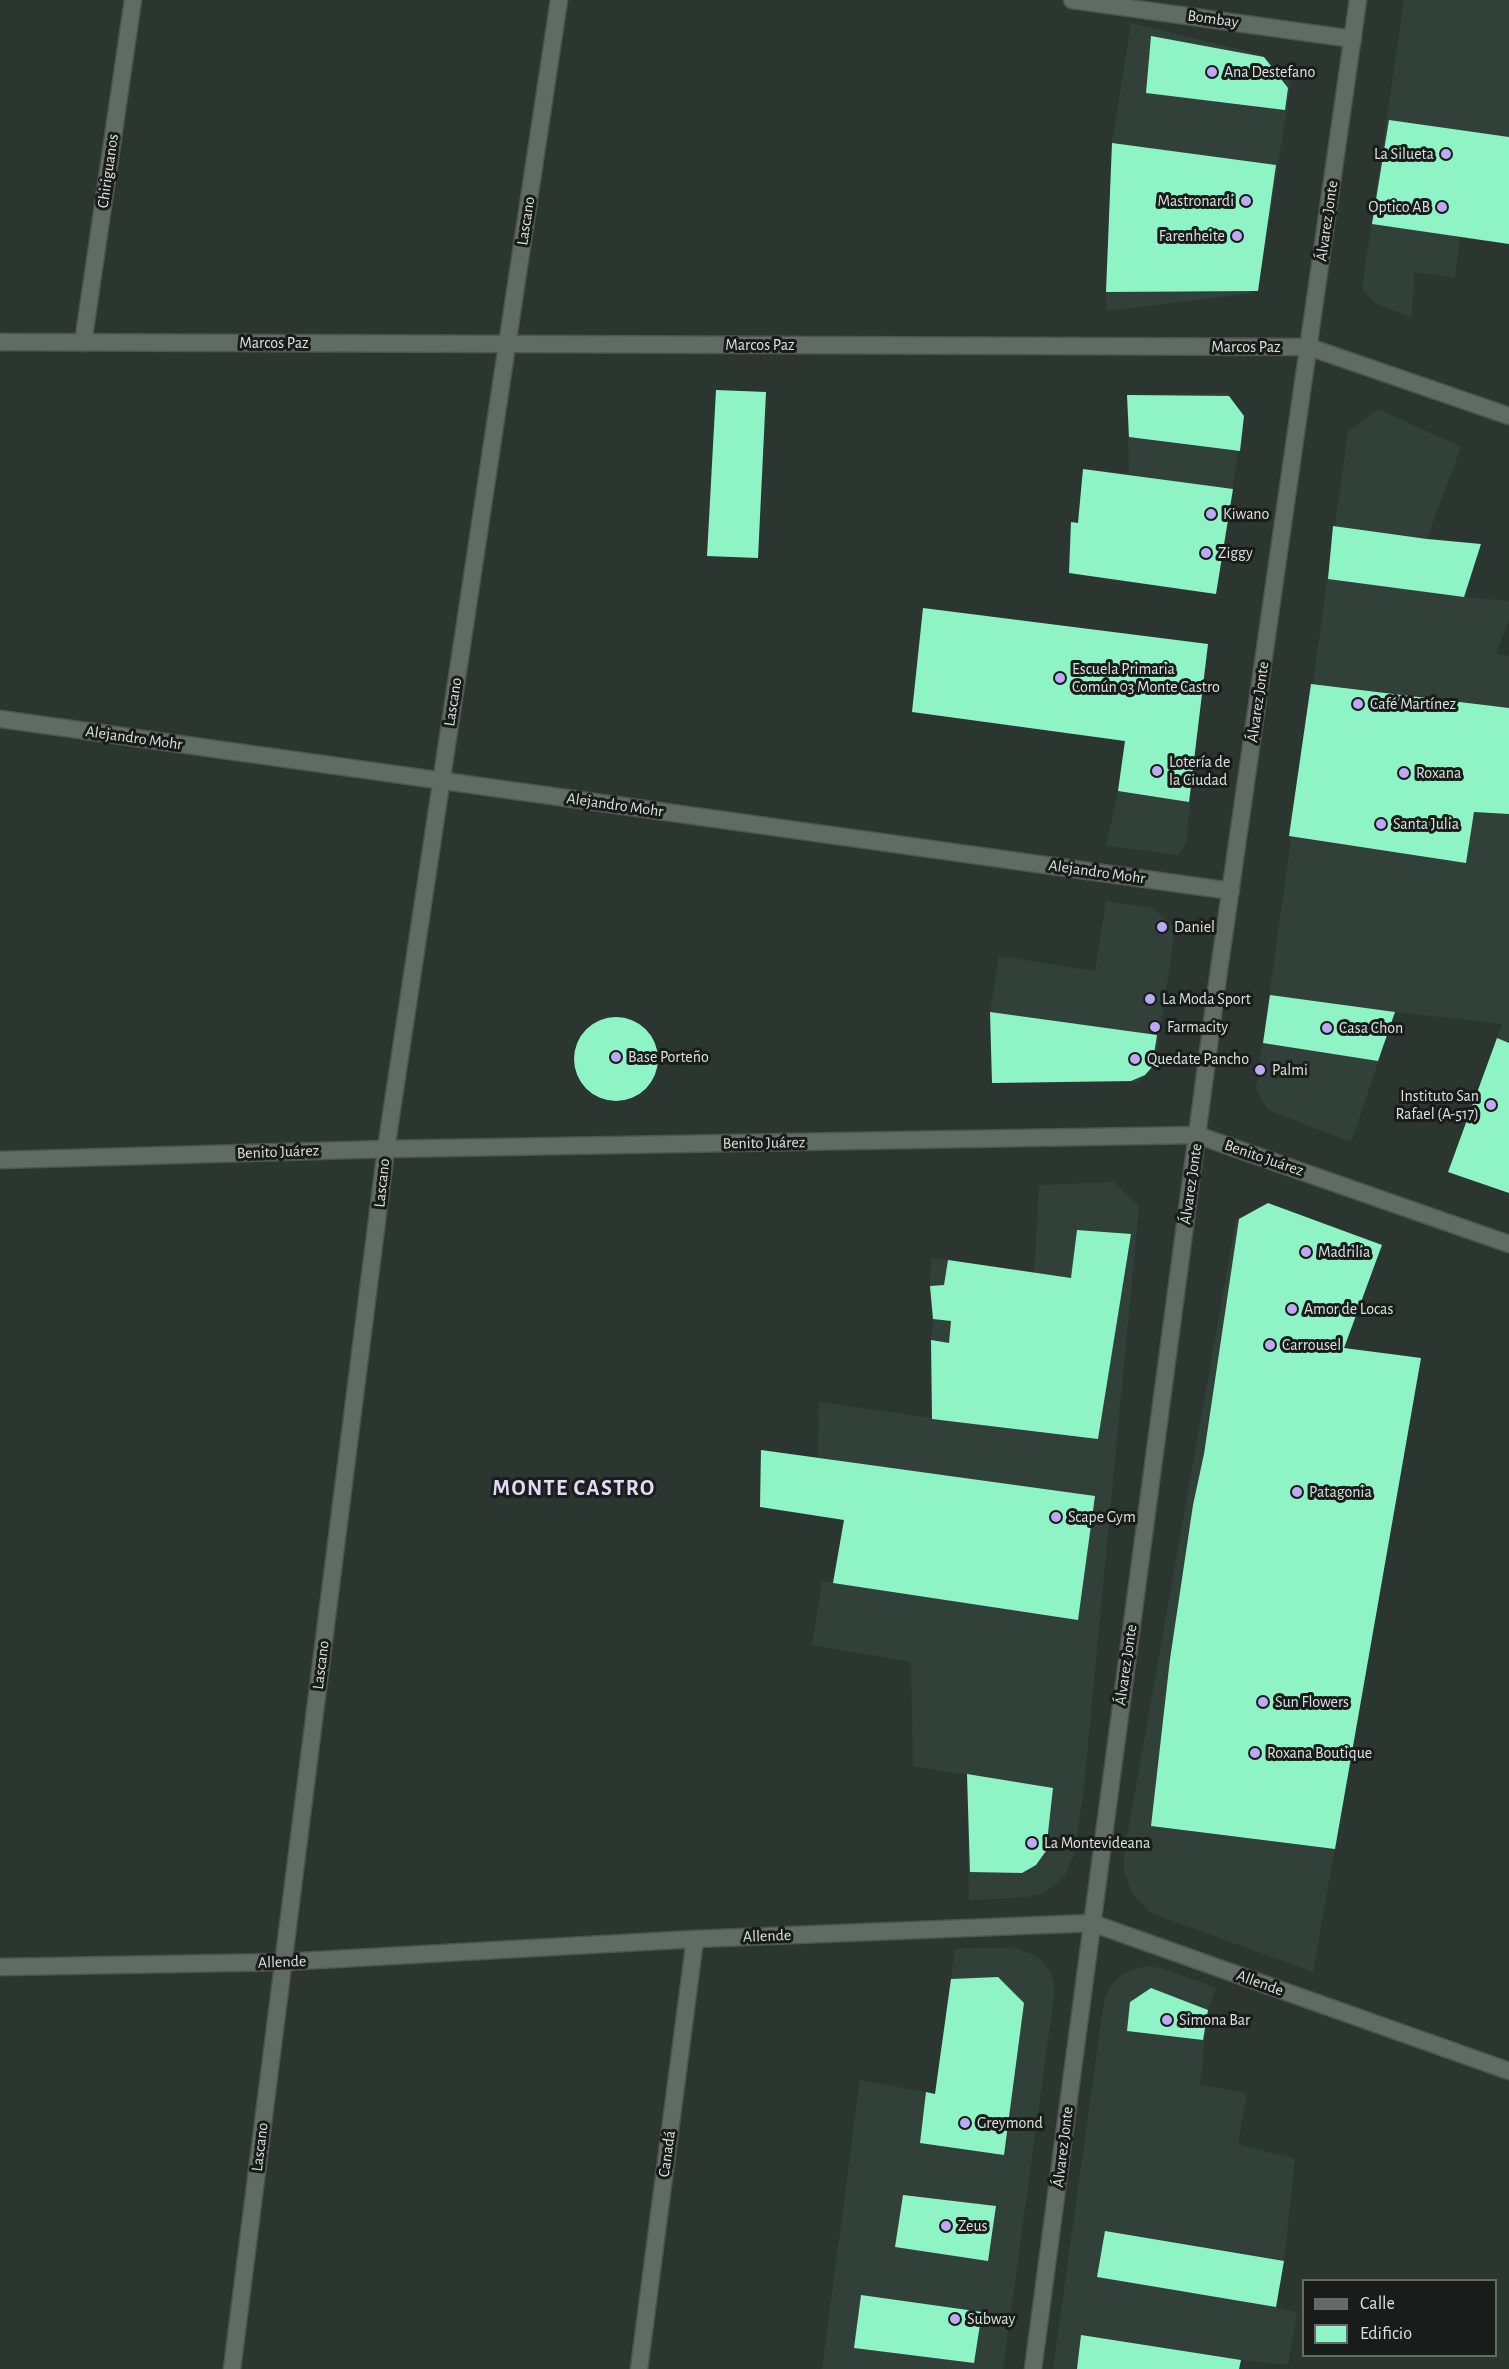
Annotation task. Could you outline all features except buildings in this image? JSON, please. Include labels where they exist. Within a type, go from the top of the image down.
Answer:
[{"type":"street","name":"Chiriguanos","points":[[83,342],[133,0]]},
{"type":"street","name":"Lascano","points":[[232,2369],[386,1149],[559,0]]},
{"type":"street","name":"Bombay","points":[[1072,0],[1353,39]]},
{"type":"street","name":"Álvarez Jonte","points":[[1034,2369],[1197,1135],[1358,0]]},
{"type":"street","name":"Marcos Paz","points":[[0,342],[1309,347],[1509,416]]},
{"type":"street","name":"Alejandro Mohr","points":[[0,719],[1231,891]]},
{"type":"street","name":"Benito Juárez","points":[[0,1160],[386,1149],[1197,1135],[1509,1244]]},
{"type":"street","name":"Allende","points":[[0,1967],[283,1962],[695,1939],[1092,1923],[1509,2072]]},
{"type":"street","name":"Canadá","points":[[639,2369],[695,1939]]},
{"type":"shaded area","points":[[1404,0],[1509,0],[1509,244],[1460,236],[1455,278],[1414,272],[1412,318],[1376,304],[1362,289]]},
{"type":"shaded area","points":[[1131,23],[1262,55],[1291,83],[1258,288],[1246,294],[1107,311],[1112,143]]},
{"type":"shaded area","points":[[1226,393],[1244,415],[1216,594],[1069,573],[1071,522],[1078,522],[1083,469],[1129,474],[1127,395]]},
{"type":"shaded area","points":[[1378,409],[1461,447],[1427,538],[1481,544],[1465,597],[1509,601],[1509,619],[1496,654],[1509,656],[1509,1193],[1448,1172],[1502,1024],[1395,1012],[1351,1142],[1268,1110],[1256,1090],[1348,432]]},
{"type":"shaded area","points":[[1125,741],[1195,752],[1186,844],[1178,855],[1106,846],[1118,791]]},
{"type":"shaded area","points":[[1106,901],[1153,908],[1175,929],[1155,1066],[1138,1082],[992,1083],[990,1012],[999,956],[1095,971]]},
{"type":"shaded area","points":[[1114,1182],[1139,1206],[1084,1786],[1075,1852],[1065,1875],[1053,1887],[1041,1894],[1027,1897],[969,1900],[967,1775],[913,1766],[911,1662],[812,1645],[822,1582],[833,1582],[844,1520],[760,1507],[761,1450],[818,1458],[819,1402],[932,1418],[931,1258],[1034,1272],[1039,1185]]},
{"type":"shaded area","points":[[1263,1205],[1382,1245],[1344,1348],[1421,1358],[1313,1972],[1151,1913],[1131,1892],[1124,1870],[1124,1854],[1236,1220]]},
{"type":"shaded area","points":[[1011,1947],[1033,1954],[1043,1962],[1054,1982],[1054,1996],[1003,2369],[822,2369],[860,2080],[935,2094],[955,1949]]},
{"type":"shaded area","points":[[1145,1966],[1161,1968],[1216,1988],[1208,2010],[1200,2085],[1247,2093],[1238,2144],[1295,2159],[1284,2261],[1276,2307],[1297,2313],[1288,2365],[1241,2360],[1239,2369],[1053,2369],[1104,2001],[1112,1984],[1123,1974]]},
{"type":"place","name":"Ana Destefano","points":[[1212,72]]},
{"type":"place","name":"La Silueta","points":[[1446,154]]},
{"type":"place","name":"Mastronardi","points":[[1246,201]]},
{"type":"place","name":"Optico AB","points":[[1442,207]]},
{"type":"place","name":"Farenheite","points":[[1237,236]]},
{"type":"place","name":"Kiwano","points":[[1211,514]]},
{"type":"place","name":"Ziggy","points":[[1206,553]]},
{"type":"place","name":"Escuela Primaria Común 03 Monte Castro","points":[[1060,678]]},
{"type":"place","name":"Café Martínez","points":[[1358,704]]},
{"type":"place","name":"Lotería de la Ciudad","points":[[1157,771]]},
{"type":"place","name":"Roxana","points":[[1404,773]]},
{"type":"place","name":"Santa Julia","points":[[1381,824]]},
{"type":"place","name":"Daniel","points":[[1162,927]]},
{"type":"place","name":"La Moda Sport","points":[[1150,999]]},
{"type":"place","name":"Farmacity","points":[[1155,1027]]},
{"type":"place","name":"Casa Chon","points":[[1327,1028]]},
{"type":"place","name":"Base Porteño","points":[[616,1057]]},
{"type":"place","name":"Quedate Pancho","points":[[1135,1059]]},
{"type":"place","name":"Palmi","points":[[1260,1070]]},
{"type":"place","name":"Instituto San Rafael (A-517)","points":[[1491,1105]]},
{"type":"place","name":"Madrilia","points":[[1306,1252]]},
{"type":"place","name":"Amor de Locas","points":[[1292,1309]]},
{"type":"place","name":"Carrousel","points":[[1270,1345]]},
{"type":"place","name":"Patagonia","points":[[1297,1492]]},
{"type":"place","name":"Scape Gym","points":[[1056,1517]]},
{"type":"place","name":"Sun Flowers","points":[[1263,1702]]},
{"type":"place","name":"Roxana Boutique","points":[[1255,1753]]},
{"type":"place","name":"La Montevideana","points":[[1032,1843]]},
{"type":"place","name":"Simona Bar","points":[[1167,2020]]},
{"type":"place","name":"Greymond","points":[[965,2123]]},
{"type":"place","name":"Zeus","points":[[946,2226]]},
{"type":"place","name":"Subway","points":[[955,2319]]},
{"type":"district","name":"MONTE CASTRO","points":[[574,1488]]}]
